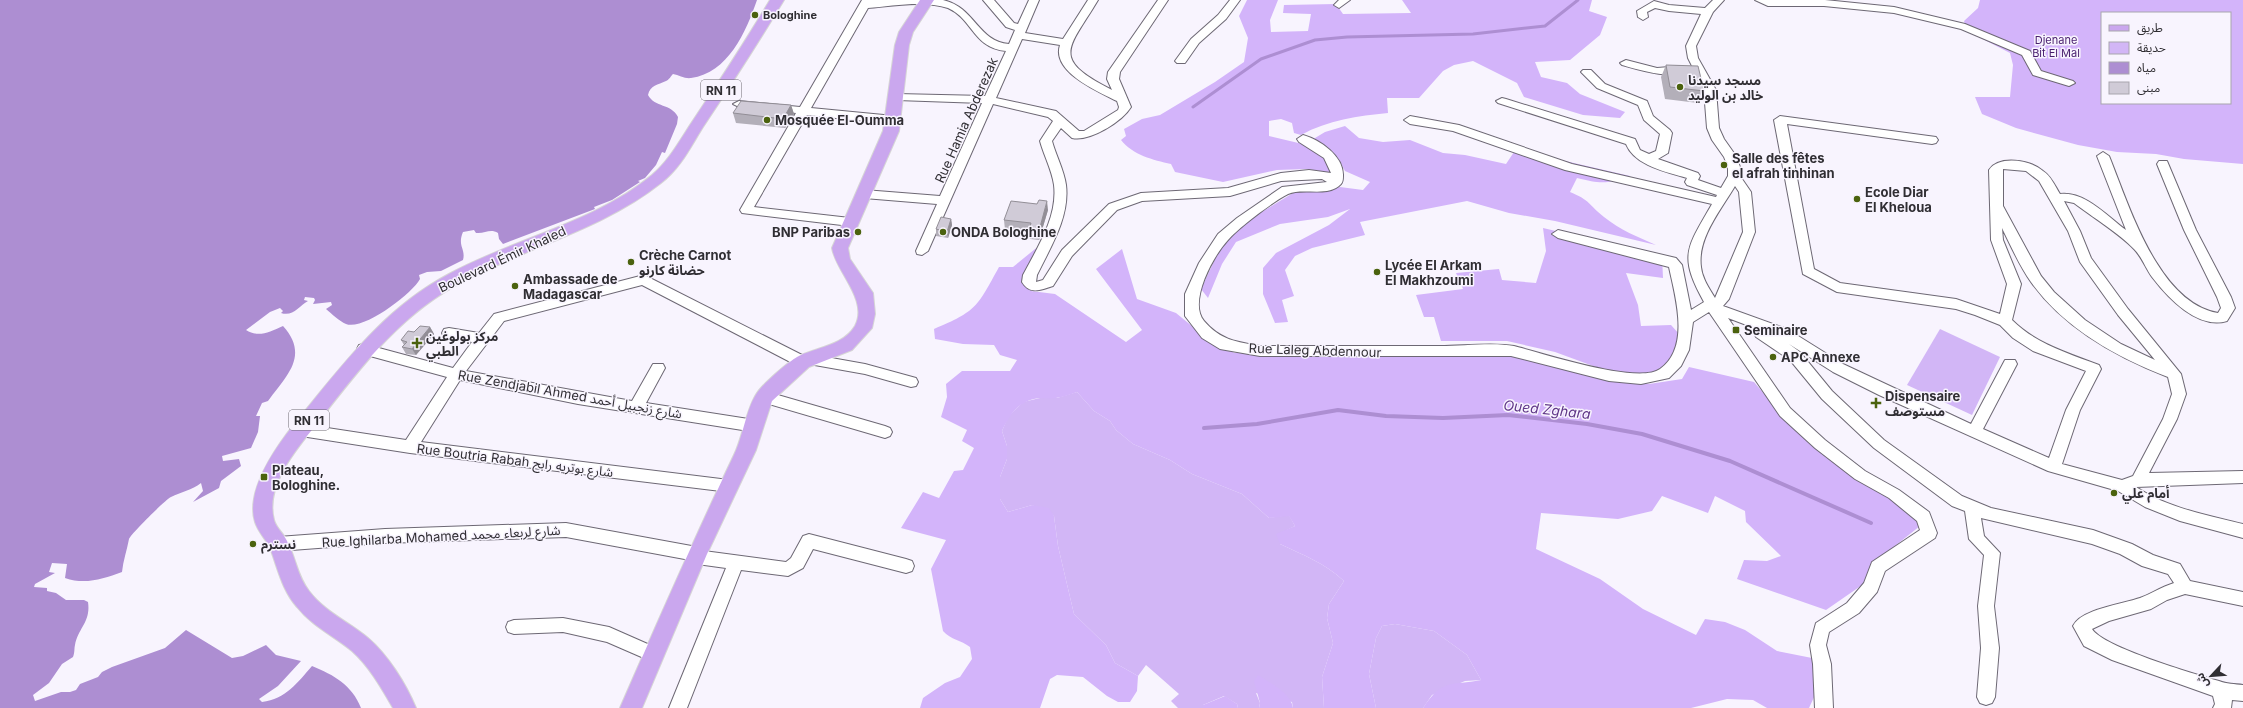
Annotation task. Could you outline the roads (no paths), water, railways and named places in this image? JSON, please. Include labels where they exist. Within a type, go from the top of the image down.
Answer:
[{"type":"main road","name":"Boulevard Émir Khaled","points":[[405,708],[364,647],[331,625],[298,594],[285,570],[278,544],[264,520],[267,485],[280,458],[364,349],[392,321],[429,293],[458,277],[508,254],[590,220],[625,201],[659,177],[684,146],[714,101],[777,0]]},
{"type":"main road","points":[[630,708],[729,486],[754,426],[764,397],[806,360],[846,345],[863,328],[866,314],[864,293],[848,271],[842,259],[840,248],[850,222],[864,194],[891,131],[897,97],[902,45],[906,32],[927,0]]},
{"type":"street","points":[[850,222],[746,210],[865,2],[927,0],[954,7],[987,43],[1003,48],[1013,48]]},
{"type":"street","points":[[988,0],[1010,25],[1020,31],[1067,43]]},
{"type":"street","name":"Rue Hamia Abderezak","points":[[922,251],[1034,0]]},
{"type":"street","points":[[1093,0],[1067,43],[1064,51],[1064,60],[1082,77],[1121,99]]},
{"type":"street","points":[[897,97],[989,100],[1052,114],[1076,135],[1086,135],[1122,112],[1125,107],[1113,79],[1114,72],[1163,0]]},
{"type":"street","points":[[1181,61],[1195,41],[1222,17],[1235,0]]},
{"type":"street","points":[[1719,0],[1708,11],[1691,46],[1693,58],[1699,71],[1707,81],[1710,90],[1713,128],[1718,140],[1730,156],[1734,167],[1734,176],[1696,243],[1693,258],[1698,280],[1713,307],[1785,412],[1820,444],[1860,475],[1894,494],[1923,517],[1930,533],[1878,567],[1871,587],[1853,608],[1822,628],[1818,645],[1822,664],[1824,708]]},
{"type":"street","points":[[1760,0],[1768,3],[1824,3],[1894,10],[1965,27],[2015,46],[2026,53],[2037,73],[2070,83]]},
{"type":"street","points":[[1643,17],[1642,11],[1654,4],[1669,8],[1708,11]]},
{"type":"street","points":[[1626,63],[1657,71],[1680,69],[1699,71]]},
{"type":"street","points":[[1587,72],[1601,86],[1642,103],[1648,117],[1666,133],[1662,153],[1648,159]]},
{"type":"street","points":[[1502,101],[1631,142],[1635,152],[1661,166],[1694,176],[1691,182],[1721,197]]},
{"type":"street","points":[[739,104],[894,120]]},
{"type":"street","points":[[1059,120],[1058,126],[1046,141],[1060,186],[1059,209],[1049,237],[1030,275],[1029,282],[1032,287],[1048,283],[1067,253],[1113,207],[1141,196],[1230,192],[1248,184],[1282,177],[1309,174],[1325,175],[1336,182],[1338,170],[1333,161],[1320,148],[1303,139]]},
{"type":"street","points":[[1410,120],[1455,128],[1569,167],[1647,184],[1721,197]]},
{"type":"street","points":[[1932,140],[1780,120],[1808,272],[1837,287],[1956,304],[2005,321],[2018,334],[2038,347],[2094,369],[2073,410],[2053,466]]},
{"type":"street","points":[[2103,156],[2139,246],[2157,274],[2178,298],[2203,315],[2222,318],[2228,308],[2224,297],[2190,230],[2163,164]]},
{"type":"street","points":[[2005,321],[2014,284],[1997,240],[1995,224],[1998,206],[1995,170],[1998,166],[2005,165],[2030,167],[2038,172],[2056,198],[2074,231],[2085,259],[2123,312],[2174,374],[2179,394],[2170,419],[2138,480]]},
{"type":"street","points":[[1713,307],[1722,299],[1749,232],[1745,192],[1734,176]]},
{"type":"street","name":"Rue Laleg Abdennour","points":[[1336,182],[1326,187],[1286,190],[1241,221],[1223,236],[1206,263],[1192,294],[1192,316],[1207,334],[1225,345],[1260,351],[1511,351],[1609,376],[1641,379],[1664,374],[1676,362],[1682,350],[1686,320],[1675,265],[1671,260],[1558,234]]},
{"type":"street","points":[[864,194],[945,201]]},
{"type":"street","points":[[2056,198],[2067,197],[2078,200],[2139,246]]},
{"type":"street","points":[[1998,206],[2036,278],[2060,305],[2088,329],[2138,360],[2174,374]]},
{"type":"street","points":[[410,447],[456,374],[484,339],[499,317],[644,280],[806,360],[865,369],[910,382]]},
{"type":"street","points":[[1713,307],[1741,324],[1774,340],[1795,356],[1827,395],[1879,444],[1932,484],[1972,508],[2093,537],[2126,549],[2148,561],[2174,569],[2185,587]]},
{"type":"street","points":[[1686,320],[1704,308],[1713,307],[1782,333],[1838,368],[2053,466],[2075,474],[2122,486],[2146,503],[2175,514],[2243,531]]},
{"type":"street","points":[[449,334],[484,339]]},
{"type":"street","name":"Rue Zendjabil Ahmed شارع زنجبيل أحمد","points":[[364,349],[456,374],[578,398],[637,406],[754,426]]},
{"type":"street","points":[[1974,431],[2010,364]]},
{"type":"street","points":[[637,406],[658,368]]},
{"type":"street","points":[[764,397],[885,432]]},
{"type":"street","name":"Rue Boutria Rabah شارع بوتريه رابح","points":[[301,430],[410,447],[729,486]]},
{"type":"street","points":[[2122,486],[2138,480],[2243,477]]},
{"type":"street","points":[[1972,508],[1977,539],[1992,553],[1986,606],[1990,648],[1986,697]]},
{"type":"street","name":"Rue Ighilarba Mohamed شارع لربعاء محمد","points":[[278,544],[384,536],[566,530],[697,556],[792,568],[797,564],[809,541],[906,566]]},
{"type":"street","points":[[678,708],[687,689],[736,562]]},
{"type":"street","points":[[2243,598],[2185,587],[2162,594],[2145,604],[2106,614],[2081,626],[2090,641],[2118,655],[2220,690],[2243,693]]},
{"type":"street","points":[[514,627],[563,625],[609,636],[653,654]]},
{"type":"street","points":[[2220,690],[2224,704],[2222,708]]},
{"type":"water","points":[[0,0],[757,0],[741,37],[725,60],[704,75],[689,78],[673,74],[669,79],[655,86],[649,92],[648,95],[651,99],[671,109],[678,117],[677,124],[665,153],[662,152],[656,165],[645,178],[638,181],[640,182],[612,200],[594,207],[595,209],[503,244],[499,239],[498,233],[495,232],[490,231],[476,233],[474,230],[463,232],[461,244],[464,256],[463,260],[441,271],[427,272],[419,275],[420,279],[415,286],[398,302],[375,317],[364,322],[354,325],[346,324],[326,309],[332,305],[331,302],[313,304],[315,300],[314,298],[305,297],[304,300],[308,301],[289,314],[281,313],[283,311],[280,308],[270,312],[246,330],[255,334],[260,334],[283,326],[291,337],[295,347],[295,356],[288,374],[282,383],[268,401],[262,403],[256,416],[260,416],[258,432],[251,448],[222,456],[223,461],[239,459],[241,466],[221,481],[219,488],[193,502],[203,491],[201,483],[171,497],[162,504],[129,539],[122,572],[101,579],[87,581],[72,580],[65,578],[67,564],[52,563],[49,572],[55,573],[35,584],[34,587],[47,588],[47,591],[56,593],[66,600],[84,600],[88,602],[88,615],[77,639],[73,657],[62,664],[49,683],[33,695],[35,701],[61,692],[76,690],[80,684],[98,677],[102,672],[112,667],[165,648],[186,630],[232,658],[243,656],[266,645],[276,655],[301,661],[278,686],[259,699],[262,702],[278,698],[284,694],[296,684],[312,666],[335,677],[347,687],[353,693],[361,708],[0,708]]},
{"type":"waterway","points":[[1193,107],[1261,59],[1315,40],[1347,37],[1473,34],[1545,26],[1578,0]]},
{"type":"waterway","name":"Oued Zghara","points":[[1204,428],[1257,424],[1338,410],[1386,416],[1443,418],[1508,415],[1587,424],[1642,434],[1730,461],[1871,523]]},
{"type":"place","name":"Bologhine","points":[[755,15]]},
{"type":"place","name":"مسجد سيدنا خالد بن الوليد","points":[[1680,87]]},
{"type":"place","name":"Mosquée El-Oumma","points":[[767,120]]},
{"type":"place","name":"Salle des fêtes el afrah tinhinan","points":[[1724,165]]},
{"type":"place","name":"Ecole Diar El Kheloua","points":[[1857,199]]},
{"type":"place","name":"BNP Paribas","points":[[858,232]]},
{"type":"place","name":"ONDA Bologhine","points":[[943,232]]},
{"type":"place","name":"Crèche Carnot حضانة كارنو","points":[[631,262]]},
{"type":"place","name":"Lycée El Arkam El Makhzoumi","points":[[1377,272]]},
{"type":"place","name":"Ambassade de Madagascar","points":[[515,286]]},
{"type":"place","name":"Seminaire","points":[[1736,330]]},
{"type":"place","name":"مركز بولوغين الطبي","points":[[417,343]]},
{"type":"place","name":"APC Annexe","points":[[1773,357]]},
{"type":"place","name":"Dispensaire مستوصف","points":[[1876,403]]},
{"type":"place","name":"Plateau, Bologhine.","points":[[264,477]]},
{"type":"place","name":"أمام علي","points":[[2114,493]]},
{"type":"place","name":"نسترم","points":[[253,544]]},
{"type":"park label","name":"Djenane Bit El Mal","points":[[2056,46]]}]
